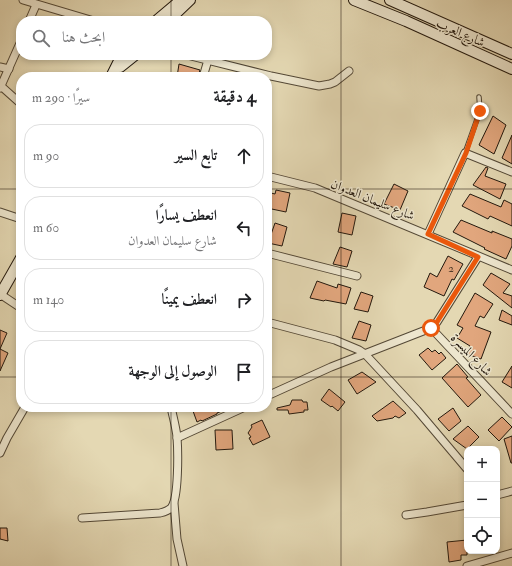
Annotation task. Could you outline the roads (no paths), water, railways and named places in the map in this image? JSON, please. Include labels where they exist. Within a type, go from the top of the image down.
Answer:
[{"type":"main road","points":[[162,16],[181,0]]},
{"type":"main road","points":[[173,16],[190,0]]},
{"type":"main road","name":"شارع العرب","points":[[354,0],[406,21],[512,69]]},
{"type":"main road","name":"شارع العرب","points":[[390,0],[512,54]]},
{"type":"main road","points":[[114,72],[121,60]]},
{"type":"main road","points":[[117,68],[122,66],[129,60]]},
{"type":"main road","points":[[0,294],[16,267]]},
{"type":"street","points":[[23,0],[76,16]]},
{"type":"street","points":[[31,16],[36,5]]},
{"type":"street","points":[[16,53],[0,87],[16,100]]},
{"type":"street","points":[[204,72],[208,60],[255,72]]},
{"type":"street","points":[[0,67],[9,69]]},
{"type":"street","points":[[272,76],[319,86],[335,82],[349,71]]},
{"type":"street","points":[[428,234],[466,153],[512,172]]},
{"type":"street","name":"شارع سليمان العدوان","points":[[272,177],[315,188],[512,270]]},
{"type":"street","points":[[0,212],[16,217]]},
{"type":"street","points":[[272,254],[357,276]]},
{"type":"street","points":[[272,394],[331,367],[431,328],[437,322],[478,257]]},
{"type":"street","points":[[0,294],[16,305]]},
{"type":"street","points":[[272,323],[335,340],[352,346],[365,354],[464,466]]},
{"type":"street","name":"شارع الميسرة","points":[[431,328],[512,414]]},
{"type":"street","points":[[0,453],[22,412]]},
{"type":"street","points":[[172,412],[177,438],[176,486],[174,503],[177,539],[183,566]]},
{"type":"street","points":[[177,438],[234,412]]},
{"type":"street","points":[[500,494],[512,491]]},
{"type":"street","points":[[82,518],[160,513],[171,508],[174,503]]},
{"type":"street","points":[[406,515],[464,506]]},
{"type":"street","points":[[467,566],[512,552]]},
{"type":"lane","points":[[466,153],[480,111],[479,96]]}]
